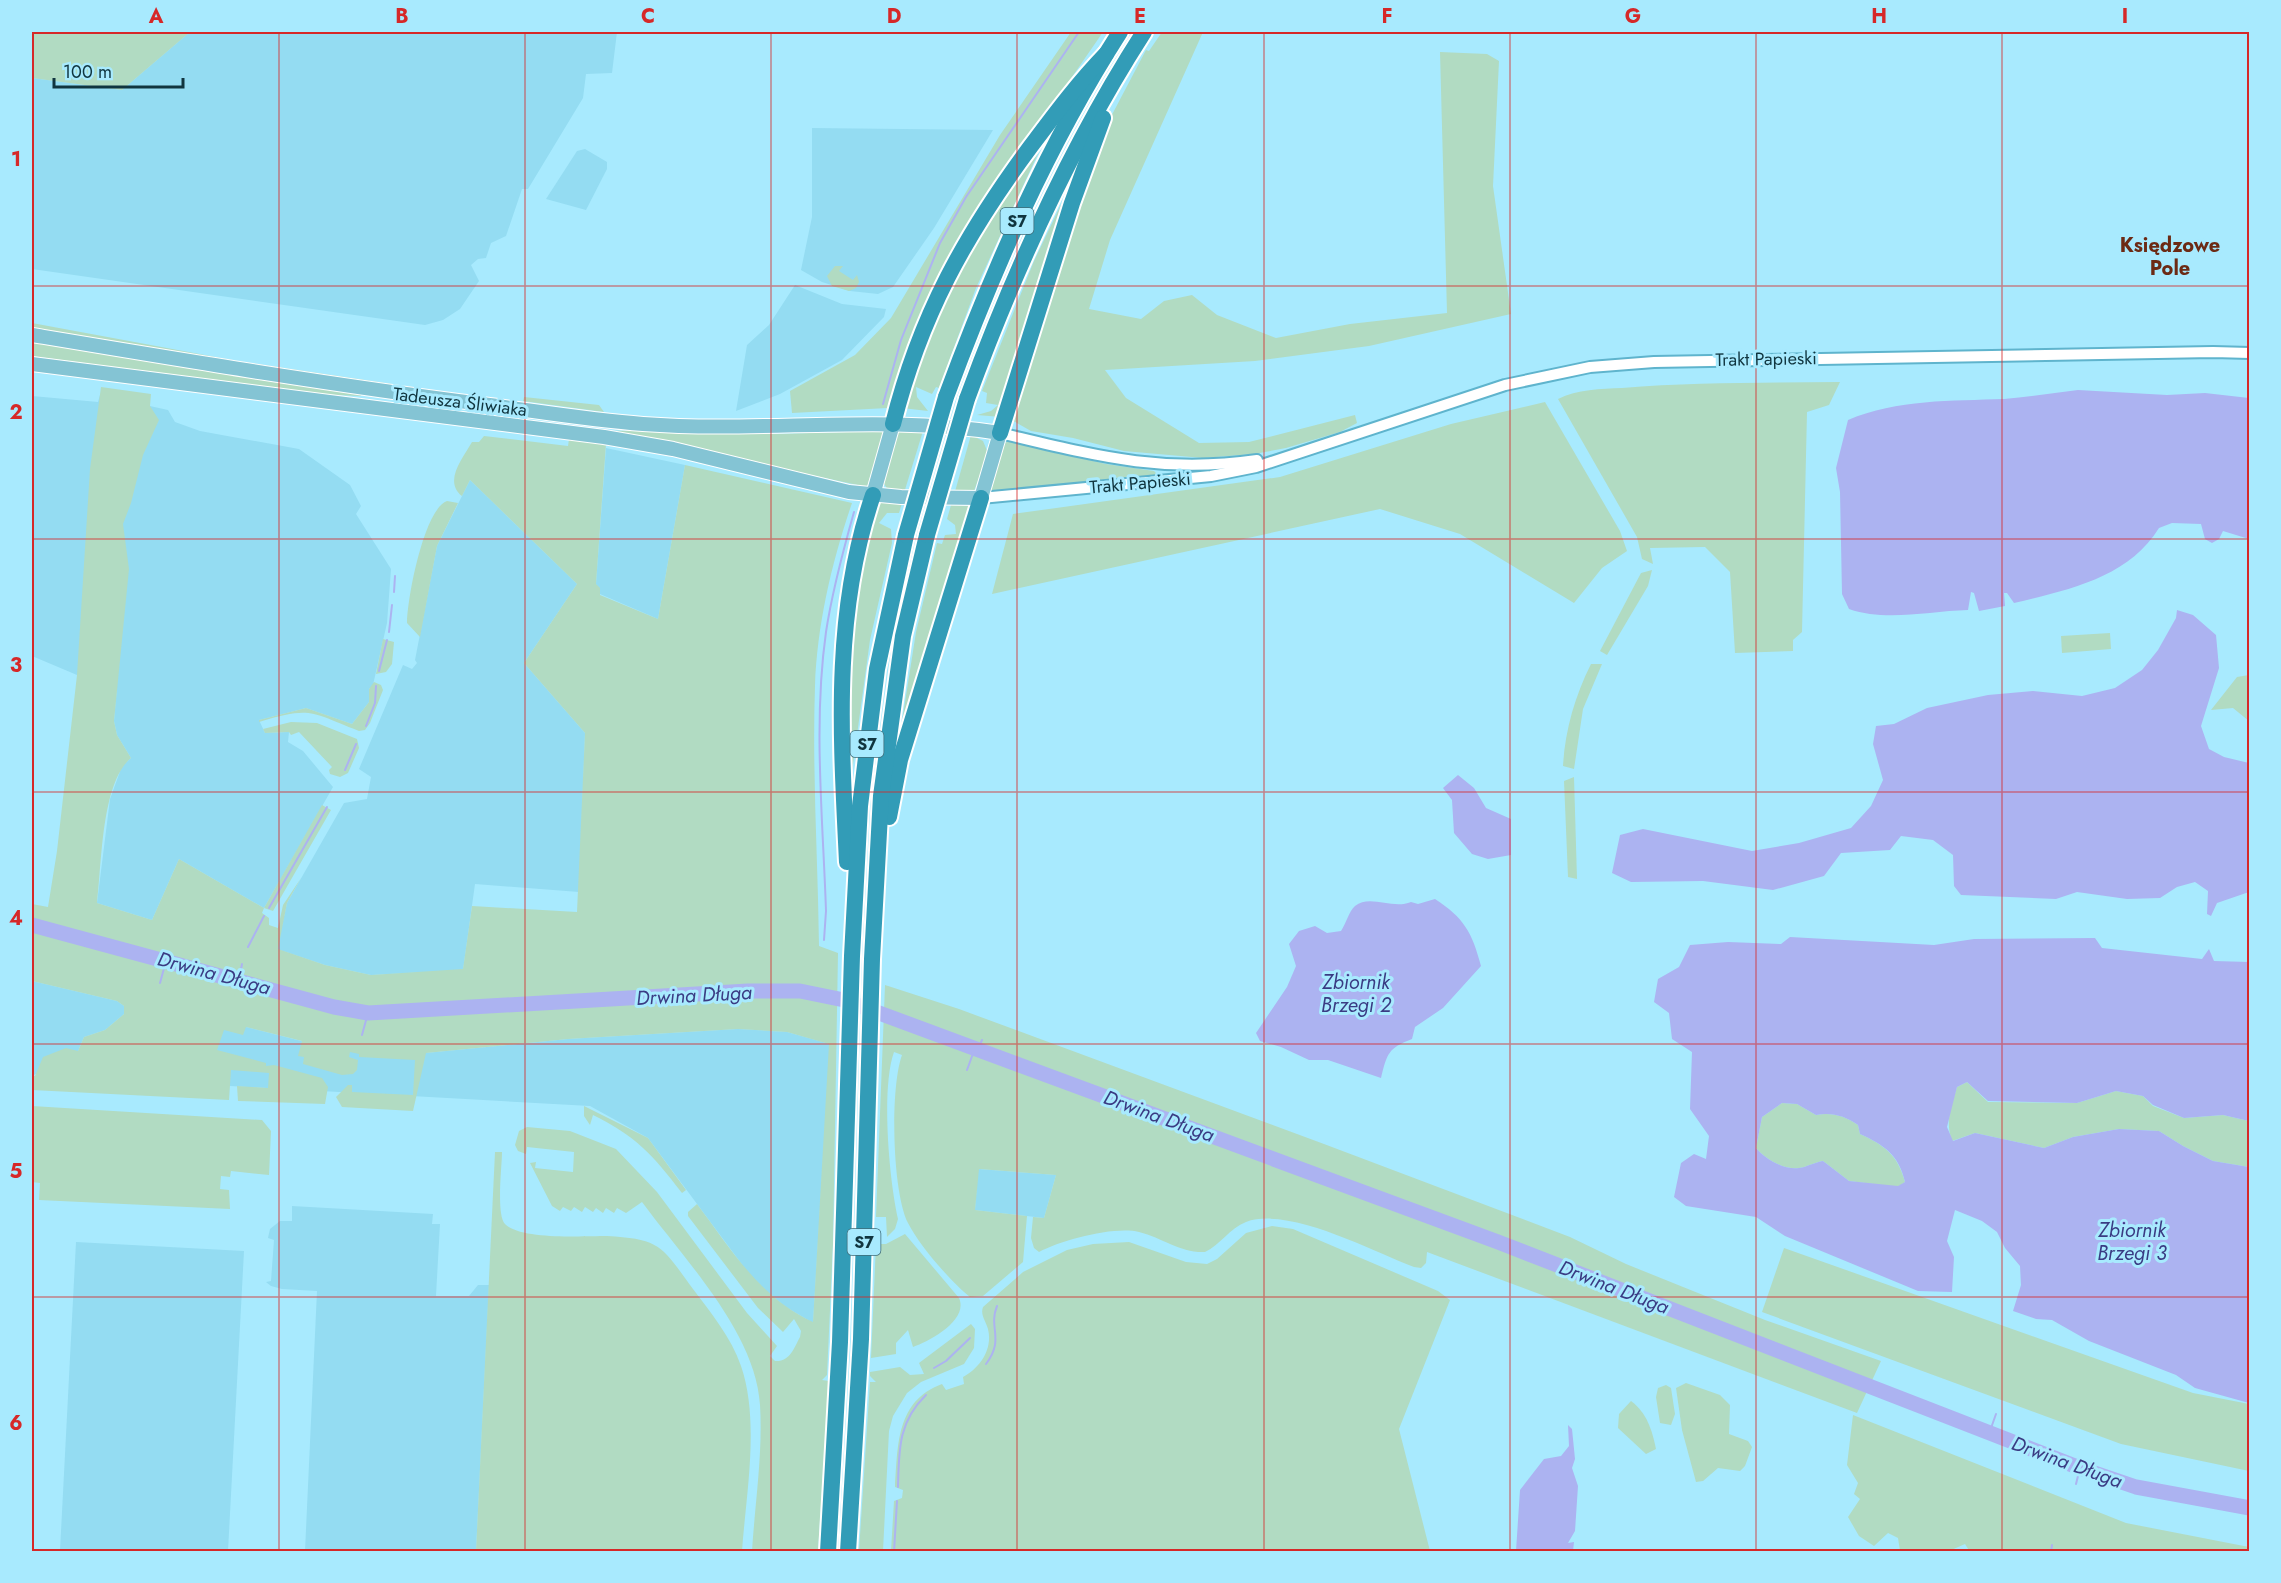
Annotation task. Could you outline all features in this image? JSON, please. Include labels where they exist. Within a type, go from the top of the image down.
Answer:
[{"type":"highway","name":"S7","points":[[828,1551],[840,1342],[852,956],[860,806],[871,708],[891,597],[906,535],[946,398],[995,271],[1046,162],[1120,32]]},
{"type":"highway","name":"S7","points":[[848,1551],[861,1339],[875,906],[887,736],[903,636],[927,536],[967,399],[1034,234],[1062,173],[1122,65],[1144,32]]},
{"type":"highway","points":[[893,424],[927,317],[976,223],[1077,84],[1106,54]]},
{"type":"highway","points":[[1000,433],[1072,202],[1122,65]]},
{"type":"highway","points":[[852,956],[841,667],[849,590],[873,495]]},
{"type":"highway","points":[[875,906],[900,760],[981,498]]},
{"type":"main road","name":"Tadeusza Śliwiaka","points":[[32,335],[315,382],[591,419],[692,426],[893,424],[946,426],[1000,433]]},
{"type":"main road","name":"Tadeusza Śliwiaka","points":[[32,364],[604,437],[673,449],[803,482],[873,495],[981,498]]},
{"type":"main road","points":[[873,495],[893,424]]},
{"type":"main road","points":[[981,498],[1000,433]]},
{"type":"street","name":"Trakt Papieski","points":[[981,498],[1211,476],[1256,468],[1506,385],[1565,372],[1622,364],[2178,352],[2250,353]]},
{"type":"street","name":"Trakt Papieski","points":[[1000,433],[1140,464],[1209,465],[1296,455]]},
{"type":"shaded area","points":[[190,32],[617,32],[612,73],[586,74],[583,98],[528,189],[522,189],[506,236],[491,243],[486,258],[478,259],[471,265],[479,281],[460,309],[443,320],[425,325],[32,269],[32,78],[122,90]]},
{"type":"shaded area","points":[[812,128],[993,130],[934,228],[893,287],[878,294],[850,291],[822,282],[801,270],[812,217]]},
{"type":"shaded area","points":[[585,149],[607,162],[607,169],[586,210],[546,199],[577,151]]},
{"type":"shaded area","points":[[795,285],[842,304],[886,309],[884,317],[842,360],[780,394],[736,411],[747,345],[769,325]]},
{"type":"shaded area","points":[[100,395],[168,410],[175,422],[200,431],[299,449],[350,485],[361,506],[356,514],[391,569],[387,623],[373,685],[369,689],[369,702],[352,724],[306,708],[259,720],[265,733],[289,732],[288,742],[303,751],[333,787],[264,908],[179,859],[152,920],[97,903],[110,799],[122,766],[131,758],[117,735],[114,721],[117,687],[77,675],[32,656],[32,396],[98,402]]},
{"type":"shaded area","points":[[606,448],[685,465],[658,619],[600,594],[596,584]]},
{"type":"shaded area","points":[[470,480],[577,584],[524,663],[585,733],[579,892],[475,884],[463,970],[371,975],[325,965],[277,949],[287,903],[344,803],[367,799],[371,777],[359,769],[403,665],[412,669],[417,663],[415,660],[437,546]]},
{"type":"shaded area","points":[[32,981],[117,1001],[124,1006],[124,1014],[105,1030],[84,1037],[78,1051],[32,1076]]},
{"type":"shaded area","points":[[222,1021],[313,1044],[426,1053],[568,1039],[738,1029],[787,1032],[830,1044],[813,1323],[786,1307],[755,1282],[648,1138],[590,1106],[230,1086],[153,1043]]},
{"type":"shaded area","points":[[978,1169],[1056,1175],[1044,1218],[975,1210]]},
{"type":"shaded area","points":[[292,1206],[433,1214],[432,1224],[440,1224],[436,1296],[469,1296],[478,1285],[489,1285],[476,1551],[305,1551],[317,1291],[282,1289],[266,1282],[271,1281],[274,1240],[268,1238],[270,1229],[280,1221],[292,1221]]},
{"type":"shaded area","points":[[76,1242],[244,1251],[228,1551],[60,1551]]},
{"type":"green space","points":[[32,32],[190,32],[122,90],[32,78]]},
{"type":"green space","points":[[1071,32],[1103,32],[950,254],[910,338],[888,408],[792,413],[790,391],[855,355],[891,318],[1000,135]]},
{"type":"green space","points":[[1162,32],[1203,32],[1110,240],[1089,309],[1141,319],[1164,301],[1192,295],[1217,315],[1276,338],[1350,324],[1447,313],[1440,52],[1487,54],[1499,61],[1493,186],[1511,314],[1369,346],[1255,361],[1105,370],[1126,398],[1199,443],[1249,442],[1355,415],[1357,423],[1340,432],[1286,448],[1254,454],[1203,458],[1124,451],[1073,438],[1031,431],[1010,419],[1105,128],[1146,50],[1149,51]]},
{"type":"green space","points":[[1047,134],[976,288],[939,388],[936,387],[932,394],[916,387],[917,397],[928,411],[902,408],[946,286]]},
{"type":"green space","points":[[1077,171],[1001,417],[977,415],[991,411],[998,405],[986,403],[987,393],[982,391],[1034,261]]},
{"type":"green space","points":[[835,266],[843,266],[839,271],[853,280],[857,275],[859,282],[856,288],[849,291],[832,286],[827,276]]},
{"type":"green space","points":[[32,323],[237,361],[412,387],[412,389],[59,335],[32,327]]},
{"type":"green space","points":[[32,342],[361,393],[361,396],[311,394],[32,356]]},
{"type":"green space","points":[[1840,382],[1829,405],[1807,412],[1802,632],[1793,640],[1793,651],[1735,653],[1730,572],[1705,547],[1650,548],[1653,564],[1642,559],[1637,537],[1558,399],[1589,390],[1649,386]]},
{"type":"green space","points":[[101,387],[151,394],[150,406],[159,420],[143,455],[131,503],[123,524],[129,569],[114,721],[117,735],[131,758],[121,770],[108,805],[97,903],[152,920],[179,859],[264,908],[262,913],[269,918],[269,925],[278,928],[283,905],[301,878],[287,903],[278,949],[325,965],[371,975],[463,969],[472,906],[577,912],[585,733],[524,663],[577,584],[470,480],[462,496],[457,490],[454,483],[456,469],[472,442],[479,442],[484,436],[568,446],[569,439],[606,444],[596,584],[600,588],[600,595],[658,619],[685,465],[852,503],[838,547],[822,617],[815,686],[819,946],[838,953],[833,1244],[827,1375],[822,1380],[829,1381],[818,1551],[752,1551],[760,1441],[760,1405],[756,1378],[746,1351],[732,1324],[697,1272],[642,1202],[626,1213],[617,1208],[614,1213],[606,1208],[603,1213],[596,1208],[593,1212],[585,1207],[582,1212],[574,1207],[571,1211],[563,1207],[560,1211],[552,1206],[530,1163],[536,1162],[535,1168],[573,1172],[574,1152],[527,1147],[526,1154],[518,1151],[515,1145],[519,1131],[527,1127],[570,1131],[616,1149],[657,1192],[747,1313],[777,1346],[770,1356],[775,1361],[780,1361],[791,1354],[800,1337],[801,1331],[794,1319],[783,1332],[758,1308],[688,1216],[688,1212],[697,1204],[735,1255],[762,1286],[794,1312],[813,1322],[829,1044],[787,1032],[738,1029],[568,1039],[426,1053],[413,1111],[342,1107],[336,1097],[348,1085],[352,1085],[352,1092],[413,1095],[415,1060],[359,1057],[359,1054],[350,1052],[349,1057],[358,1060],[357,1070],[353,1074],[342,1075],[303,1064],[304,1057],[298,1056],[302,1041],[246,1027],[243,1035],[224,1030],[217,1050],[266,1063],[266,1066],[274,1065],[322,1078],[328,1087],[325,1104],[238,1101],[237,1086],[268,1088],[269,1073],[231,1070],[229,1100],[32,1090],[32,1076],[35,1076],[43,1057],[66,1048],[78,1051],[84,1037],[105,1030],[124,1014],[124,1006],[117,1001],[32,981],[32,904],[48,907],[57,851],[77,675],[90,469]]},
{"type":"green space","points":[[524,397],[599,405],[604,412],[523,401]]},
{"type":"green space","points":[[1545,402],[1620,531],[1627,551],[1602,568],[1574,603],[1460,534],[1380,509],[992,594],[1013,514],[1280,477],[1451,424]]},
{"type":"green space","points":[[660,430],[774,434],[884,431],[867,487],[605,431]]},
{"type":"green space","points":[[901,431],[923,431],[904,493],[888,490],[881,479],[895,434]]},
{"type":"green space","points":[[971,435],[983,441],[988,453],[974,491],[954,495]]},
{"type":"green space","points":[[1008,441],[1156,473],[1155,476],[991,492],[988,490],[1001,446]]},
{"type":"green space","points":[[447,501],[458,503],[437,546],[420,637],[407,623],[410,595],[424,537],[431,520]]},
{"type":"green space","points":[[876,501],[902,503],[899,513],[887,513],[879,523],[891,529],[892,543],[870,640],[850,786],[850,610]]},
{"type":"green space","points":[[951,505],[970,506],[898,747],[916,632],[937,543],[942,544],[945,535],[956,534],[955,525],[947,519]]},
{"type":"green space","points":[[1652,570],[1648,586],[1607,655],[1600,651],[1641,573]]},
{"type":"green space","points":[[2110,633],[2111,649],[2062,653],[2061,636]]},
{"type":"green space","points":[[383,639],[394,642],[392,664],[386,672],[376,674]]},
{"type":"green space","points":[[1591,664],[1602,664],[1583,709],[1574,769],[1563,766],[1566,739],[1580,688]]},
{"type":"green space","points":[[2249,675],[2249,721],[2233,708],[2211,710],[2237,677]]},
{"type":"green space","points":[[374,682],[381,685],[383,690],[365,730],[359,731],[311,713],[290,714],[259,722],[259,720],[306,708],[352,724],[369,702],[369,689]]},
{"type":"green space","points":[[291,722],[317,723],[357,739],[359,748],[348,773],[340,777],[330,774],[329,770],[332,767],[299,732],[291,735],[289,732],[265,733],[263,729]]},
{"type":"green space","points":[[1574,777],[1577,879],[1568,877],[1564,781]]},
{"type":"green space","points":[[322,805],[331,810],[273,911],[264,908]]},
{"type":"green space","points":[[885,985],[959,1009],[1324,1144],[1570,1237],[1626,1264],[1765,1320],[1881,1361],[1857,1413],[1427,1252],[1426,1263],[1421,1268],[1414,1267],[1330,1232],[1284,1220],[1264,1219],[1246,1222],[1205,1252],[1179,1248],[1139,1232],[1116,1231],[1088,1235],[1039,1252],[1034,1248],[1031,1238],[1033,1217],[1044,1218],[1056,1175],[979,1169],[975,1210],[1027,1216],[1023,1262],[983,1296],[970,1297],[927,1252],[908,1223],[903,1208],[894,1139],[898,1070],[902,1055],[894,1052],[890,1068],[887,1110],[892,1181],[898,1219],[895,1229],[887,1237],[886,1217],[876,1217]]},
{"type":"green space","points":[[1967,1082],[1988,1102],[2077,1103],[2116,1091],[2143,1096],[2153,1106],[2184,1118],[2223,1115],[2249,1121],[2249,1167],[2213,1161],[2159,1131],[2119,1129],[2073,1137],[2044,1148],[1975,1133],[1952,1141],[1949,1127],[1951,1108],[1957,1087]]},
{"type":"green space","points":[[1782,1103],[1797,1104],[1816,1115],[1833,1114],[1858,1125],[1860,1134],[1876,1142],[1894,1158],[1905,1182],[1898,1187],[1849,1181],[1823,1161],[1793,1168],[1770,1160],[1756,1148],[1762,1117]]},
{"type":"green space","points":[[32,1106],[262,1120],[271,1131],[269,1175],[231,1171],[230,1177],[221,1176],[220,1189],[229,1190],[230,1209],[39,1200],[40,1183],[32,1182]]},
{"type":"green space","points":[[584,1106],[648,1138],[686,1190],[682,1193],[662,1167],[633,1139],[593,1115],[590,1125],[584,1116]]},
{"type":"green space","points":[[495,1152],[502,1152],[500,1201],[502,1219],[505,1224],[524,1233],[538,1235],[625,1237],[650,1243],[659,1248],[674,1263],[726,1335],[741,1366],[750,1410],[750,1458],[742,1551],[476,1551]]},
{"type":"green space","points":[[1272,1226],[1293,1229],[1438,1291],[1450,1300],[1399,1429],[1430,1551],[891,1551],[894,1501],[902,1498],[903,1490],[895,1487],[897,1456],[902,1426],[908,1413],[916,1401],[942,1384],[946,1390],[964,1384],[963,1377],[980,1363],[989,1344],[983,1307],[1023,1272],[1067,1250],[1093,1244],[1129,1242],[1186,1262],[1207,1264],[1217,1259],[1246,1233]]},
{"type":"green space","points":[[905,1234],[959,1298],[961,1306],[953,1322],[938,1335],[913,1347],[908,1330],[896,1343],[896,1354],[871,1358],[876,1244],[886,1244]]},
{"type":"green space","points":[[1784,1248],[2193,1393],[2249,1404],[2249,1471],[2121,1444],[1762,1312]]},
{"type":"green space","points":[[971,1324],[975,1329],[974,1348],[964,1364],[921,1382],[907,1393],[893,1416],[889,1431],[883,1551],[859,1551],[870,1382],[876,1382],[870,1376],[870,1372],[900,1367],[910,1375],[924,1374],[919,1363]]},
{"type":"green space","points":[[1686,1383],[1720,1395],[1730,1405],[1729,1434],[1748,1441],[1752,1447],[1745,1466],[1740,1471],[1718,1468],[1703,1481],[1696,1482],[1682,1430],[1676,1388]]},
{"type":"green space","points":[[1666,1385],[1671,1388],[1675,1414],[1671,1425],[1660,1423],[1656,1397],[1658,1388]]},
{"type":"green space","points":[[1631,1401],[1645,1416],[1653,1435],[1656,1449],[1646,1454],[1618,1428],[1619,1414]]},
{"type":"green space","points":[[1853,1415],[2126,1523],[2249,1547],[2249,1551],[1970,1552],[1965,1544],[1949,1551],[1900,1551],[1898,1538],[1888,1533],[1874,1546],[1859,1536],[1848,1517],[1860,1499],[1854,1494],[1858,1483],[1847,1465]]},
{"type":"water","points":[[2078,390],[2167,395],[2205,393],[2249,398],[2249,539],[2223,531],[2219,539],[2212,543],[2205,539],[2201,524],[2172,523],[2159,528],[2131,559],[2114,570],[2055,593],[2014,603],[2007,593],[2004,593],[2005,606],[1979,611],[1974,593],[1971,592],[1968,610],[1878,615],[1849,609],[1842,594],[1840,492],[1836,468],[1848,420],[1886,408],[1905,405],[2004,399]]},
{"type":"water","points":[[2177,610],[2193,615],[2216,635],[2219,668],[2201,726],[2209,749],[2224,757],[2249,763],[2249,892],[2217,903],[2211,916],[2207,914],[2208,891],[2195,882],[2177,887],[2160,898],[2127,899],[2077,892],[2056,899],[1961,895],[1954,886],[1953,855],[1933,840],[1901,836],[1890,850],[1841,853],[1824,876],[1773,890],[1703,881],[1631,882],[1612,873],[1620,835],[1643,829],[1752,851],[1799,843],[1851,828],[1871,806],[1883,780],[1873,744],[1876,726],[1894,724],[1927,708],[1988,695],[2033,691],[2082,696],[2115,688],[2142,670],[2158,650],[2176,618]]},
{"type":"water","points":[[1458,775],[1474,788],[1486,808],[1511,819],[1511,855],[1488,859],[1472,854],[1454,833],[1452,800],[1443,788]]},
{"type":"water","name":"Zbiornik Brzegi 2","points":[[1435,899],[1453,913],[1465,927],[1474,944],[1481,966],[1443,1008],[1415,1027],[1412,1039],[1393,1049],[1387,1057],[1381,1078],[1328,1060],[1309,1060],[1281,1047],[1260,1041],[1256,1033],[1287,987],[1296,966],[1289,944],[1299,931],[1315,926],[1327,933],[1341,931],[1353,908],[1368,901],[1418,904]]},
{"type":"water","name":"Zbiornik Brzegi 3","points":[[1790,937],[1934,945],[1974,939],[2095,938],[2102,948],[2202,959],[2209,949],[2214,961],[2249,962],[2249,1121],[2223,1115],[2184,1118],[2153,1105],[2143,1096],[2116,1091],[2077,1103],[1988,1101],[1967,1082],[1957,1087],[1947,1127],[1953,1141],[1975,1133],[2044,1148],[2073,1137],[2119,1129],[2159,1131],[2213,1161],[2249,1167],[2249,1403],[2195,1388],[2176,1375],[2089,1341],[2052,1320],[2036,1319],[2013,1311],[2021,1285],[2020,1266],[2005,1248],[1997,1232],[1982,1221],[1955,1210],[1947,1241],[1954,1257],[1952,1292],[1918,1291],[1785,1236],[1756,1217],[1686,1206],[1674,1197],[1681,1163],[1694,1154],[1706,1159],[1709,1136],[1690,1109],[1692,1052],[1672,1039],[1669,1013],[1654,1002],[1658,979],[1679,967],[1690,945],[1728,942],[1781,944]],"holes":[[[1782,1103],[1797,1104],[1816,1115],[1838,1116],[1858,1125],[1860,1134],[1876,1142],[1894,1158],[1905,1182],[1898,1186],[1849,1181],[1823,1161],[1793,1168],[1775,1163],[1764,1156],[1756,1148],[1762,1117]]]},
{"type":"water","points":[[1568,1425],[1572,1429],[1575,1459],[1572,1468],[1578,1486],[1575,1531],[1568,1543],[1574,1542],[1573,1551],[1516,1551],[1520,1490],[1544,1459],[1561,1456],[1569,1446]]},
{"type":"waterway","points":[[883,404],[901,340],[940,243],[966,197],[1079,32]]},
{"type":"waterway","points":[[824,940],[826,911],[819,736],[822,667],[831,602],[854,512]]},
{"type":"waterway","points":[[394,592],[395,576]]},
{"type":"waterway","points":[[389,632],[392,605]]},
{"type":"waterway","points":[[379,671],[387,640]]},
{"type":"waterway","points":[[366,726],[375,703],[376,686]]},
{"type":"waterway","points":[[345,770],[356,744]]},
{"type":"waterway","points":[[269,908],[327,807]]},
{"type":"waterway","points":[[248,947],[264,916]]},
{"type":"waterway","name":"Drwina Długa","points":[[32,925],[334,1007],[368,1013],[748,991],[800,991],[844,1000],[1498,1242],[2080,1468],[2136,1487],[2250,1508]]},
{"type":"waterway","points":[[160,983],[166,961]]},
{"type":"waterway","points":[[239,980],[242,964]]},
{"type":"waterway","points":[[362,1035],[368,1013]]},
{"type":"waterway","points":[[978,1049],[982,1040]]},
{"type":"waterway","points":[[967,1070],[975,1048]]},
{"type":"waterway","points":[[986,1364],[994,1347],[994,1321],[997,1306]]},
{"type":"waterway","points":[[934,1368],[946,1361],[970,1338]]},
{"type":"waterway","points":[[898,1487],[900,1449],[905,1426],[917,1405],[926,1395]]},
{"type":"waterway","points":[[1990,1431],[1996,1414]]},
{"type":"waterway","points":[[2076,1484],[2080,1468]]},
{"type":"waterway","points":[[894,1552],[897,1501]]},
{"type":"waterway","points":[[2051,1552],[2052,1545]]},
{"type":"district","name":"Księdzowe Pole","points":[[2170,256]]}]
